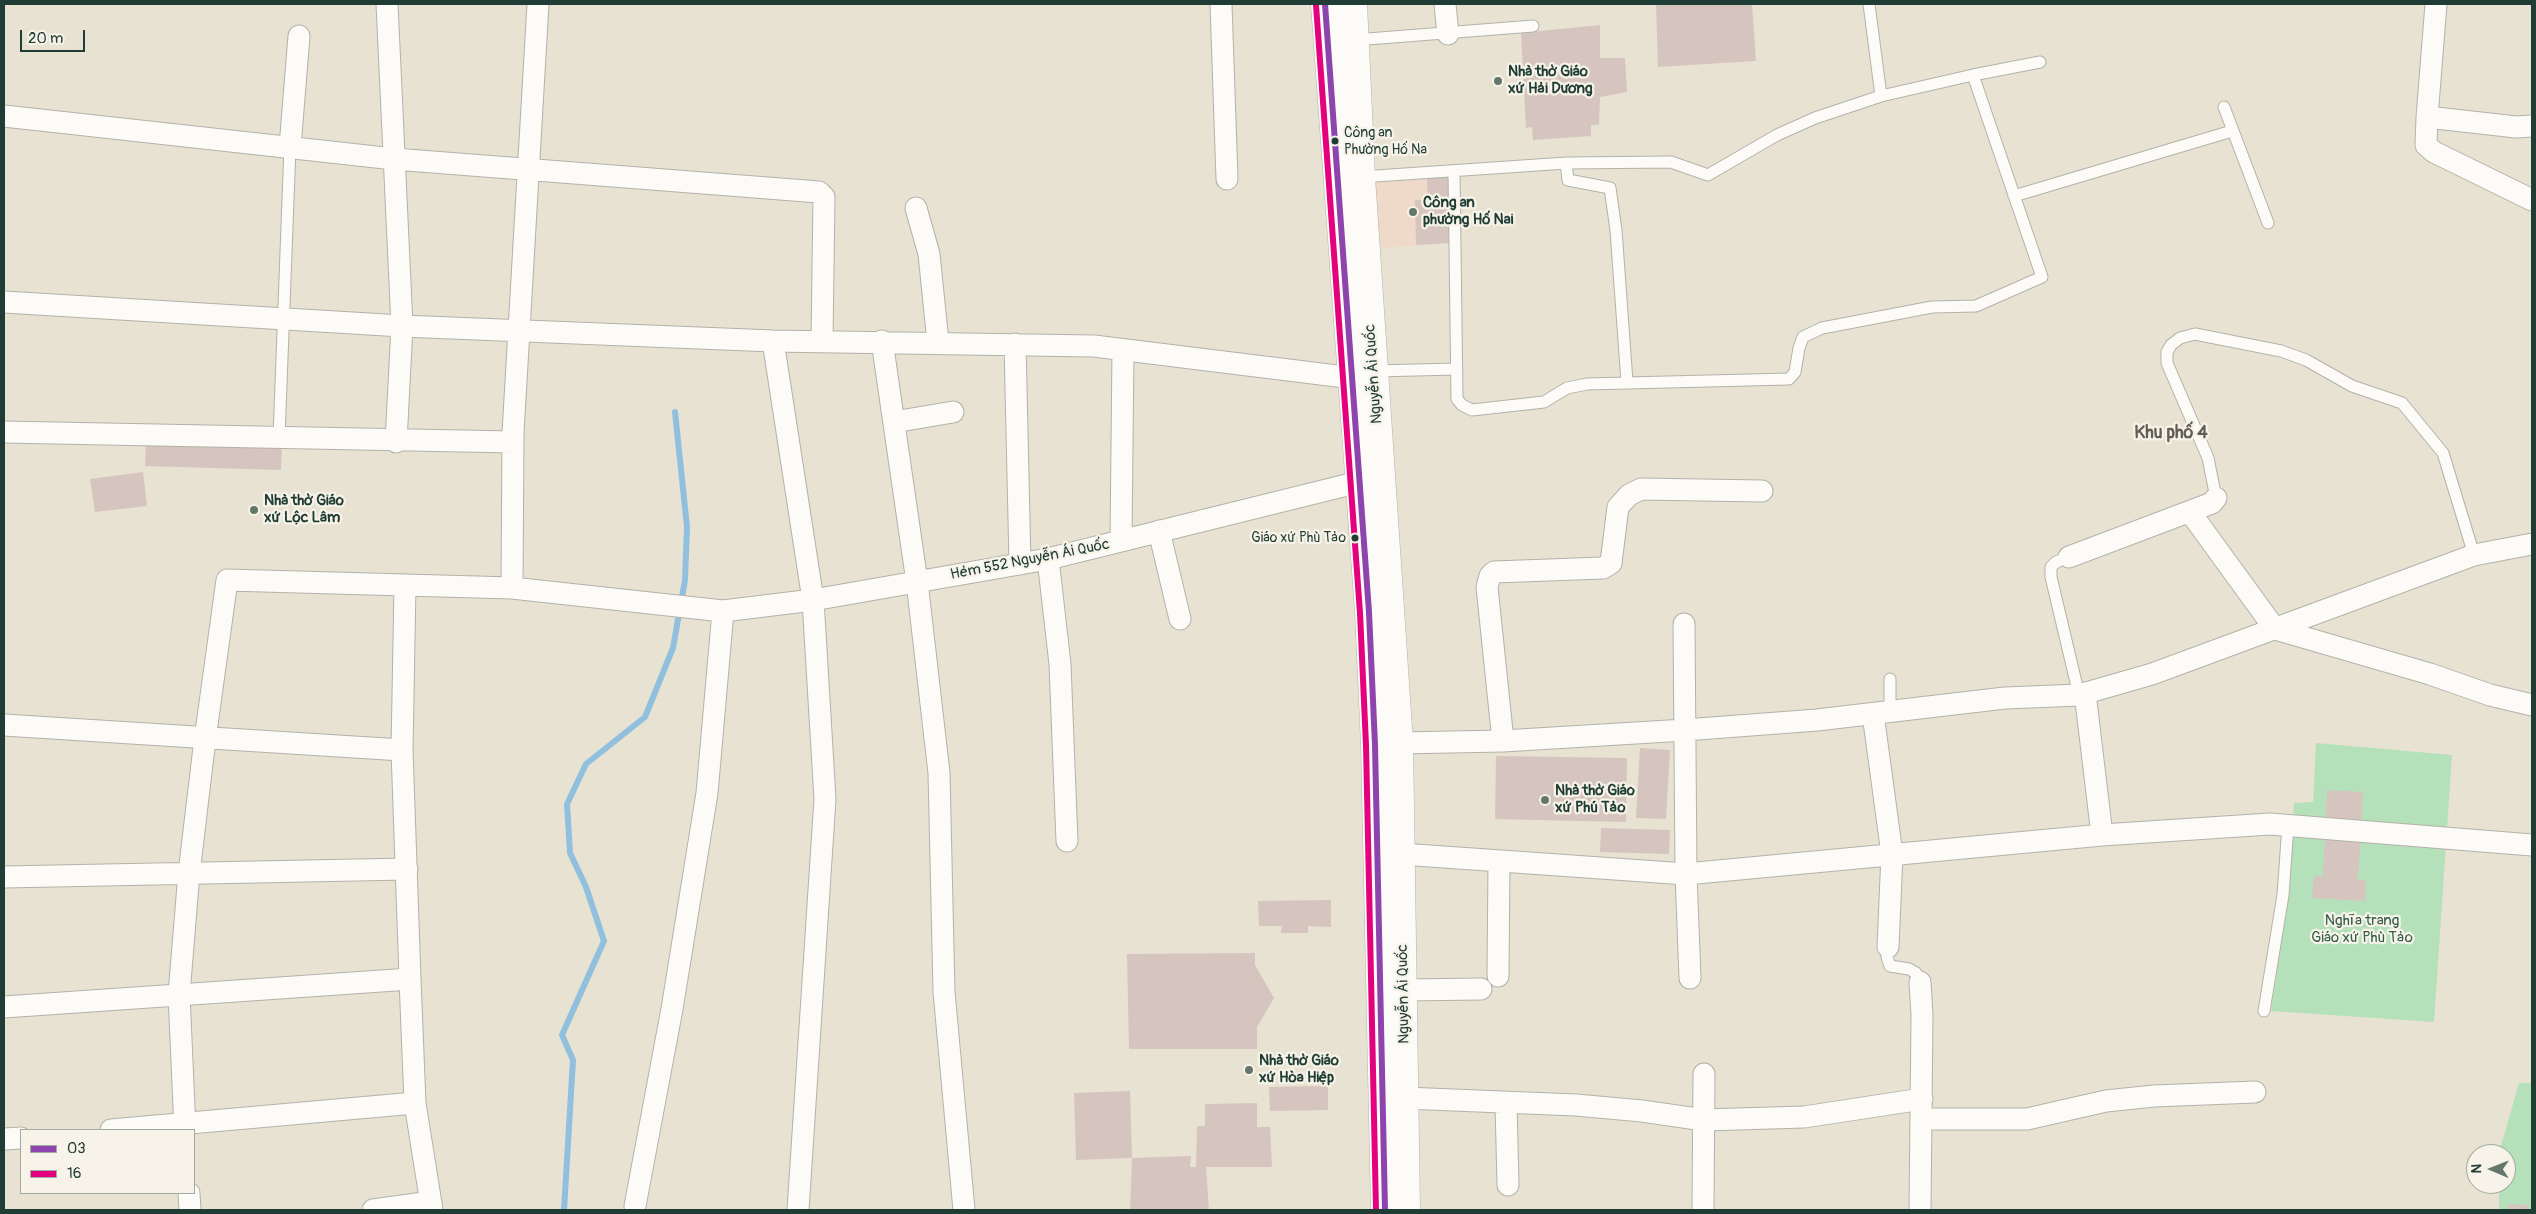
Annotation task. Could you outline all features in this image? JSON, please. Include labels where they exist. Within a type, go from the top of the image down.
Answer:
[{"type":"main road","name":"Nguyễn Ái Quốc","points":[[1325,4],[1364,375],[1387,744],[1385,1210]]},
{"type":"main road","name":"Nguyễn Ái Quốc","points":[[1353,4],[1361,177],[1364,375],[1359,482],[1369,612],[1387,744],[1400,777],[1406,1210]]},
{"type":"street","points":[[388,4],[402,326],[396,442]]},
{"type":"street","points":[[512,588],[513,442],[538,4]]},
{"type":"street","points":[[1222,4],[1227,179]]},
{"type":"street","points":[[1445,4],[1448,34]]},
{"type":"street","points":[[2436,4],[2426,145],[2434,152],[2532,200]]},
{"type":"street","points":[[290,147],[299,36]]},
{"type":"street","points":[[4,116],[394,160],[823,194],[822,341]]},
{"type":"street","points":[[2427,116],[2516,127],[2532,126]]},
{"type":"street","points":[[916,208],[929,254],[938,342]]},
{"type":"street","points":[[4,302],[402,326],[773,340],[1094,346],[1364,375]]},
{"type":"street","points":[[773,340],[813,600],[825,798],[798,1210]]},
{"type":"street","points":[[882,341],[917,582],[939,773],[944,992],[964,1210]]},
{"type":"street","points":[[1015,344],[1020,564]]},
{"type":"street","points":[[1121,541],[1124,350]]},
{"type":"street","points":[[894,422],[953,412]]},
{"type":"street","points":[[4,432],[279,437],[396,442],[513,442]]},
{"type":"street","name":"Hẻm 552 Nguyễn Ái Quốc","points":[[204,739],[227,580],[512,588],[723,611],[813,600],[1048,559],[1359,482]]},
{"type":"street","points":[[1503,740],[1487,587],[1490,576],[1494,572],[1603,568],[1611,563],[1618,507],[1629,495],[1641,489],[1762,491]]},
{"type":"street","points":[[2069,557],[2190,512],[2212,503],[2216,498]]},
{"type":"street","points":[[2190,512],[2276,629],[2430,674],[2490,695],[2532,705]]},
{"type":"street","points":[[1160,531],[1180,619]]},
{"type":"street","points":[[1387,744],[1685,730],[1881,713],[2005,698],[2082,694],[2152,674],[2474,556],[2532,544]]},
{"type":"street","points":[[1048,559],[1060,664],[1067,841]]},
{"type":"street","points":[[373,1210],[431,1206],[415,1103],[402,750],[405,586]]},
{"type":"street","points":[[635,1206],[672,1009],[707,793],[723,611]]},
{"type":"street","points":[[1684,624],[1686,874],[1690,978]]},
{"type":"street","points":[[2082,694],[2102,835]]},
{"type":"street","points":[[1881,713],[1892,854],[1888,947]]},
{"type":"street","points":[[4,725],[402,750]]},
{"type":"street","points":[[185,1127],[179,994],[189,873],[204,739]]},
{"type":"street","points":[[1401,854],[1686,874],[2102,835],[2288,825],[2532,845]]},
{"type":"street","points":[[1498,976],[1499,862]]},
{"type":"street","points":[[4,877],[407,869]]},
{"type":"street","points":[[4,1008],[410,979]]},
{"type":"street","points":[[1920,982],[1922,1016],[1920,1210]]},
{"type":"street","points":[[1404,990],[1481,990]]},
{"type":"street","points":[[1703,1210],[1704,1074]]},
{"type":"street","points":[[1404,1098],[1576,1105],[1642,1110],[1704,1120],[1804,1117],[1922,1109],[2026,1119],[2058,1114],[2106,1101],[2154,1096],[2255,1092]]},
{"type":"street","points":[[136,1129],[185,1127],[415,1103]]},
{"type":"street","points":[[1506,1103],[1508,1185]]},
{"type":"street","points":[[4,1139],[20,1138]]},
{"type":"street","points":[[189,1194],[190,1210]]},
{"type":"lane","points":[[1869,4],[1881,96]]},
{"type":"lane","points":[[1355,40],[1533,26]]},
{"type":"lane","points":[[1361,177],[1566,163],[1671,162],[1708,174],[1776,135],[1814,118],[1881,96],[2040,62]]},
{"type":"lane","points":[[1454,172],[1457,399],[1462,405],[1472,410],[1544,402],[1567,388],[1586,384],[1789,379],[1795,372],[1799,348],[1804,337],[1822,328],[1932,307],[1976,306],[2042,277],[1973,75]]},
{"type":"lane","points":[[2224,107],[2268,223]]},
{"type":"lane","points":[[2014,196],[2232,131]]},
{"type":"lane","points":[[279,437],[282,318],[290,147]]},
{"type":"lane","points":[[1566,163],[1568,180],[1610,188],[1616,230],[1627,382]]},
{"type":"lane","points":[[2216,498],[2208,458],[2167,363],[2167,352],[2171,345],[2180,338],[2195,334],[2281,351],[2306,360],[2352,386],[2402,403],[2443,453],[2474,556]]},
{"type":"lane","points":[[1364,375],[1457,369]]},
{"type":"lane","points":[[2069,557],[2051,567],[2051,577],[2082,694]]},
{"type":"lane","points":[[1881,713],[1890,679]]},
{"type":"lane","points":[[2264,1011],[2284,895],[2288,825]]},
{"type":"lane","points":[[1888,947],[1887,957],[1890,966],[1909,969],[1916,973],[1920,982]]},
{"type":"shaded area","name":"Công an phường Hố Nai","points":[[1449,177],[1450,243],[1379,248],[1374,181]]},
{"type":"green space","name":"Nghĩa trang Giáo xứ Phù Tảo","points":[[2316,743],[2452,755],[2434,1022],[2271,1011],[2288,897],[2294,803],[2313,802]]},
{"type":"green space","points":[[2519,1083],[2532,1083],[2532,1210],[2499,1210],[2499,1194],[2516,1194],[2516,1144],[2502,1144]]},
{"type":"building","points":[[1656,4],[1752,4],[1756,61],[1658,67]]},
{"type":"building","points":[[1600,25],[1600,58],[1625,58],[1627,92],[1600,97],[1599,125],[1591,125],[1591,136],[1533,140],[1532,127],[1526,128],[1521,33]]},
{"type":"building","points":[[1449,177],[1450,243],[1416,245],[1415,200],[1428,200],[1427,178]]},
{"type":"building","points":[[146,442],[282,444],[281,470],[145,466]]},
{"type":"building","points":[[143,472],[147,506],[95,512],[90,479]]},
{"type":"building","points":[[1640,748],[1670,750],[1666,819],[1636,818]]},
{"type":"building","points":[[1496,756],[1627,758],[1626,822],[1495,819]]},
{"type":"building","points":[[2327,790],[2363,792],[2358,880],[2366,880],[2365,901],[2312,898],[2314,876],[2323,877]]},
{"type":"building","points":[[1601,828],[1670,830],[1669,854],[1600,852]]},
{"type":"building","points":[[1331,900],[1331,927],[1308,926],[1308,933],[1281,933],[1282,926],[1259,926],[1258,901]]},
{"type":"building","points":[[1255,953],[1255,965],[1274,998],[1257,1027],[1257,1049],[1129,1049],[1127,954]]},
{"type":"building","points":[[1328,1086],[1328,1110],[1270,1111],[1269,1087]]},
{"type":"building","points":[[1130,1091],[1132,1158],[1076,1160],[1074,1093]]},
{"type":"building","points":[[1257,1103],[1257,1127],[1270,1127],[1272,1167],[1206,1167],[1209,1210],[1130,1210],[1132,1158],[1191,1156],[1190,1167],[1196,1167],[1197,1126],[1205,1126],[1205,1104]]},
{"type":"building","points":[[2508,1204],[2529,1205],[2529,1210],[2508,1210]]},
{"type":"waterway","points":[[564,1210],[573,1060],[562,1035],[604,941],[586,887],[570,853],[567,804],[586,764],[645,717],[673,648],[685,580],[687,527],[675,412]]},
{"type":"transit line","name":"03","points":[[1325,4],[1369,612],[1375,745],[1385,1210]]},
{"type":"transit line","name":"16","points":[[1316,5],[1360,613],[1366,745],[1376,1210]]},
{"type":"place","name":"Nhà thờ Giáo xứ Hải Dương","points":[[1498,81]]},
{"type":"place","name":"Công an Phường Hố Na","points":[[1335,141]]},
{"type":"place","name":"Công an phường Hố Nai","points":[[1413,212]]},
{"type":"place","name":"Nhà thờ Giáo xứ Lộc Lâm","points":[[254,510]]},
{"type":"place","name":"Giáo xứ Phù Tảo","points":[[1355,538]]},
{"type":"place","name":"Nhà thờ Giáo xứ Phú Tảo","points":[[1545,800]]},
{"type":"place","name":"Nhà thờ Giáo xứ Hòa Hiệp","points":[[1249,1070]]},
{"type":"district","name":"Khu phố 4","points":[[2171,433]]}]
